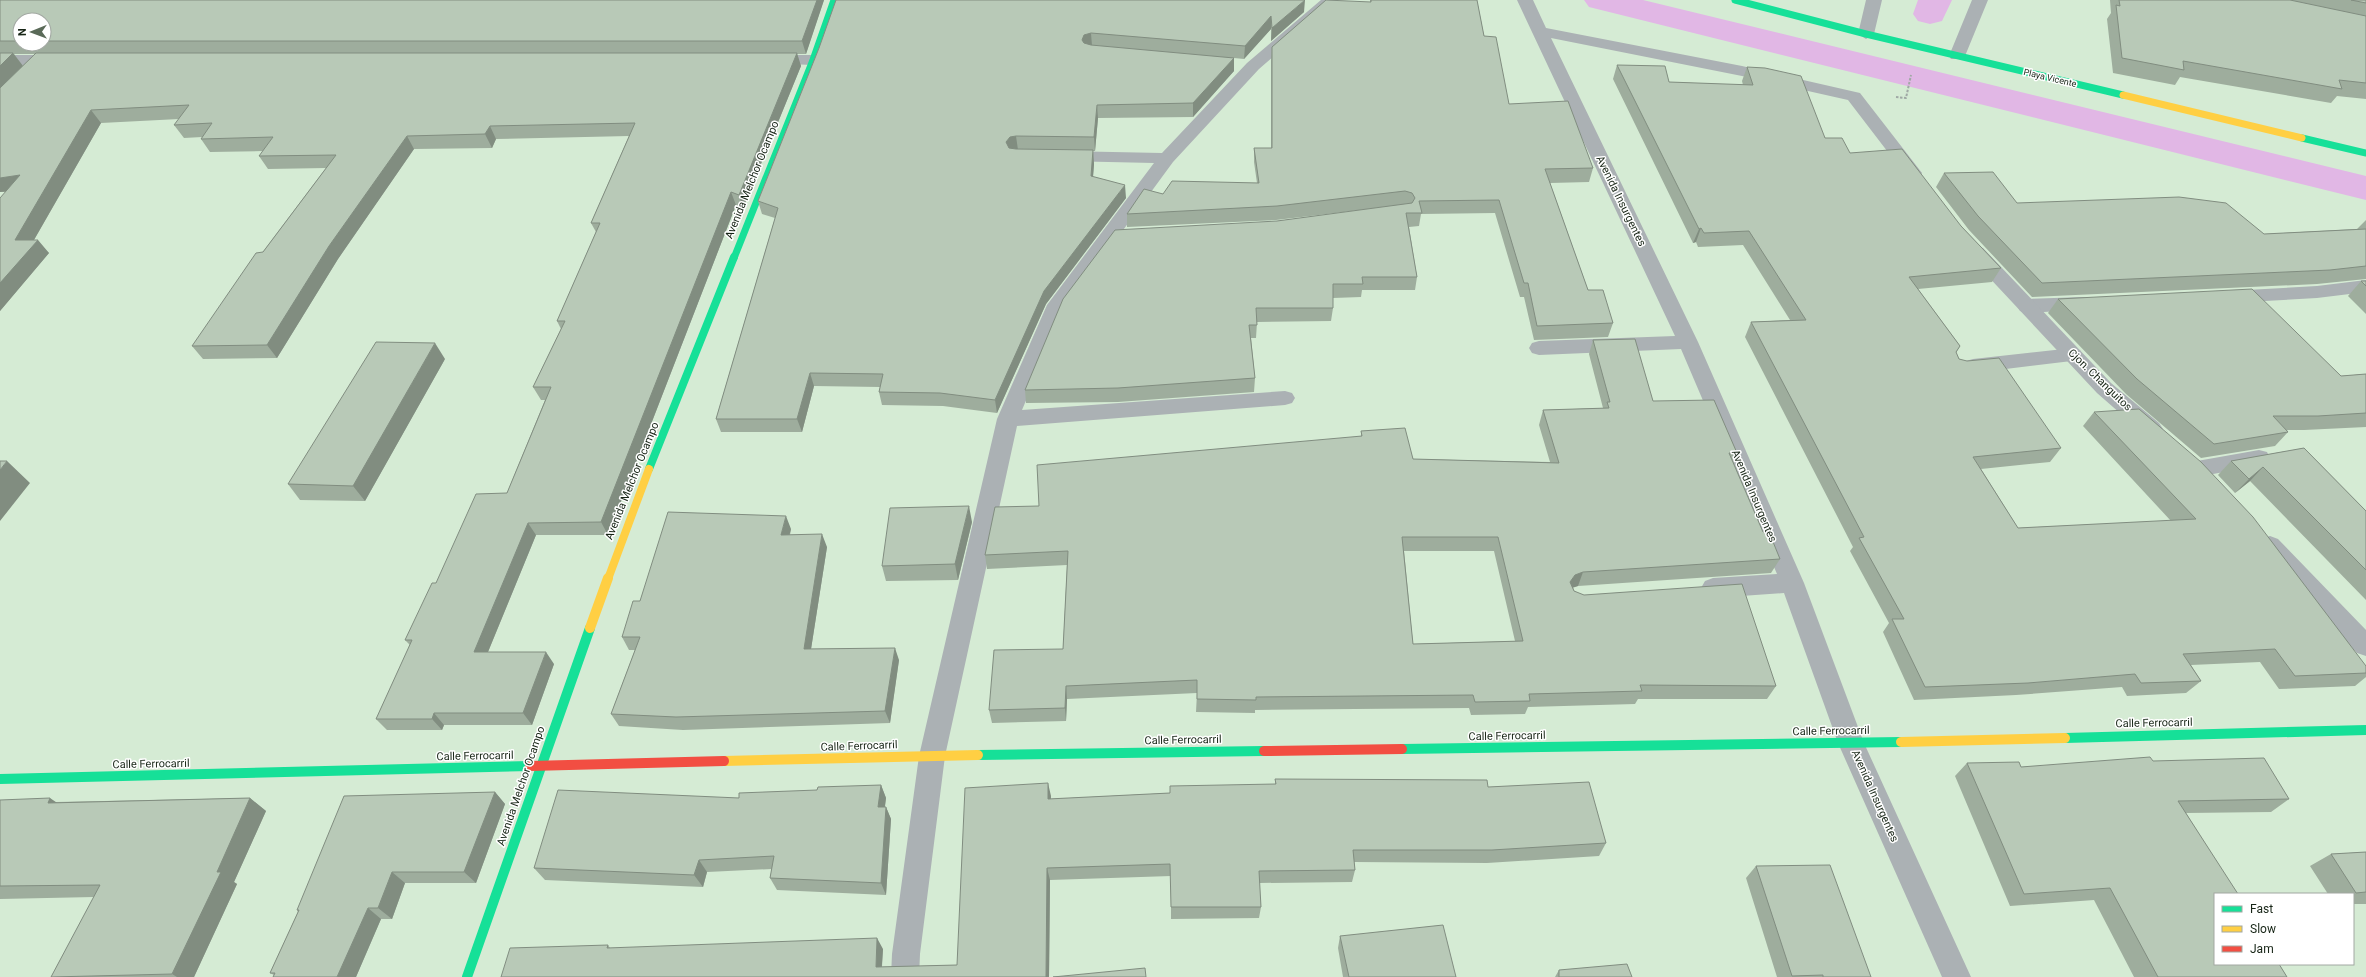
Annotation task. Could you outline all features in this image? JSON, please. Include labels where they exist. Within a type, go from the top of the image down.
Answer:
[{"type":"street","name":"Avenida Melchor Ocampo","points":[[467,977],[622,538],[813,60],[834,0]]},
{"type":"street","points":[[906,977],[906,954],[932,756],[1008,419],[1054,310],[1167,158],[1253,66],[1330,0]]},
{"type":"street","name":"Avenida Insurgentes","points":[[1525,0],[1688,342],[1792,583],[1851,743],[1957,977]]},
{"type":"street","name":"Playa Vicente","points":[[1735,0],[1866,34],[2366,153]]},
{"type":"street","points":[[1866,34],[1874,0]]},
{"type":"street","points":[[1957,56],[1980,0]]},
{"type":"street","points":[[1540,31],[1734,69],[1854,96],[1924,187]]},
{"type":"street","points":[[0,60],[72,60]]},
{"type":"street","points":[[26,75],[41,60]]},
{"type":"street","points":[[750,60],[813,60]]},
{"type":"street","points":[[1230,64],[1253,66]]},
{"type":"street","points":[[1049,156],[1167,158]]},
{"type":"street","points":[[1108,236],[1131,235]]},
{"type":"street","name":"Cjon. Changuitos","points":[[1961,236],[2104,388],[2168,443]]},
{"type":"street","points":[[2213,297],[2316,292],[2366,286]]},
{"type":"street","points":[[2027,306],[2103,303]]},
{"type":"street","points":[[1539,348],[1688,342]]},
{"type":"street","points":[[1958,367],[2073,355]]},
{"type":"street","points":[[1008,419],[1285,398]]},
{"type":"street","points":[[2213,485],[2191,463],[2276,455]]},
{"type":"street","points":[[2256,530],[2366,646]]},
{"type":"street","points":[[1689,590],[1792,583]]},
{"type":"street","name":"Calle Ferrocarril","points":[[0,779],[541,767],[932,756],[1851,743],[2366,730]]},
{"type":"path","points":[[1906,98],[1912,69]]},
{"type":"building","points":[[0,0],[817,0],[802,41],[52,41],[52,12],[12,12],[12,41],[0,41]]},
{"type":"building","points":[[836,0],[1305,0],[1272,28],[1271,16],[1245,46],[1091,33],[1084,35],[1082,40],[1084,43],[1091,45],[1234,58],[1193,103],[1097,105],[1094,137],[1016,136],[1010,137],[1006,142],[1009,148],[1016,149],[1093,150],[1091,176],[1125,185],[1044,291],[995,400],[940,393],[879,392],[883,374],[810,373],[797,419],[716,419],[778,208],[758,201],[819,48]]},
{"type":"building","points":[[1326,0],[1371,2],[1371,0],[1477,0],[1484,36],[1496,37],[1509,104],[1568,101],[1593,168],[1545,169],[1588,290],[1603,290],[1613,323],[1537,326],[1528,283],[1524,283],[1499,200],[1419,201],[1422,213],[1406,213],[1417,277],[1362,277],[1363,284],[1333,284],[1333,308],[1256,308],[1257,325],[1249,325],[1255,378],[1118,388],[1025,390],[1063,299],[1115,230],[1277,221],[1412,203],[1415,198],[1412,193],[1405,191],[1277,206],[1127,214],[1144,189],[1163,194],[1172,181],[1259,183],[1254,148],[1272,148],[1272,47]]},
{"type":"building","points":[[2119,0],[2290,0],[2366,16],[2366,83],[2339,80],[2342,89],[2183,61],[2184,70],[2122,58],[2116,5],[2120,6]]},
{"type":"building","points":[[2351,0],[2366,0],[2366,3]]},
{"type":"building","points":[[0,53],[13,53],[0,66]]},
{"type":"building","points":[[36,53],[797,53],[739,195],[731,192],[601,522],[528,523],[474,652],[546,652],[523,713],[434,713],[432,719],[376,719],[412,640],[405,640],[432,583],[436,583],[476,494],[507,493],[551,387],[533,387],[565,321],[557,321],[600,223],[591,223],[635,123],[490,126],[485,134],[407,136],[329,246],[267,345],[192,346],[256,253],[263,252],[336,155],[259,156],[273,137],[201,139],[212,123],[174,125],[189,105],[91,110],[15,240],[38,240],[0,283],[0,198],[20,175],[0,178],[0,88]]},
{"type":"building","points":[[1617,65],[1665,66],[1669,82],[1753,85],[1747,67],[1765,68],[1801,76],[1825,138],[1842,138],[1850,153],[1902,149],[1961,226],[2001,268],[1909,277],[1960,346],[1956,352],[1959,359],[1967,361],[1999,358],[2061,448],[1973,457],[2018,528],[2196,519],[2094,412],[2139,409],[2201,462],[2253,517],[2366,666],[2366,673],[2295,676],[2275,649],[2183,654],[2201,681],[2141,683],[2135,674],[2028,683],[1925,687],[1892,619],[1904,619],[1859,538],[1864,537],[1751,322],[1806,320],[1749,231],[1704,233],[1701,228],[1699,229]]},
{"type":"building","points":[[1993,172],[2017,203],[2179,197],[2226,203],[2264,234],[2366,229],[2366,266],[2330,270],[2042,283],[1978,216],[1944,173]]},
{"type":"building","points":[[2361,281],[2366,281],[2366,286]]},
{"type":"building","points":[[2252,289],[2341,376],[2366,374],[2366,413],[2318,416],[2273,416],[2288,432],[2214,444],[2137,379],[2058,299]]},
{"type":"building","points":[[1635,339],[1653,401],[1714,400],[1737,453],[1729,453],[1763,532],[1769,532],[1780,559],[1583,572],[1575,575],[1570,582],[1574,591],[1584,595],[1742,584],[1776,686],[1640,685],[1642,691],[1529,694],[1530,701],[1475,702],[1473,695],[1256,697],[1256,700],[1197,699],[1197,680],[1066,686],[1065,708],[989,710],[994,650],[1063,649],[1068,551],[985,555],[995,507],[1039,506],[1037,465],[1362,436],[1361,431],[1405,428],[1413,459],[1559,463],[1543,410],[1609,408],[1607,402],[1610,402],[1593,340]],"holes":[[[1402,537],[1498,537],[1523,641],[1413,644]]]},
{"type":"building","points":[[376,342],[435,343],[353,486],[288,484]]},
{"type":"building","points":[[2304,448],[2366,511],[2366,570],[2263,467],[2249,479],[2231,461]]},
{"type":"building","points":[[0,461],[7,461],[0,470]]},
{"type":"building","points":[[969,506],[955,564],[882,566],[890,508]]},
{"type":"building","points":[[668,512],[786,516],[781,535],[822,534],[804,649],[895,648],[885,711],[676,717],[611,714],[640,637],[622,637],[633,601],[640,601]]},
{"type":"building","points":[[2150,757],[2153,761],[2264,758],[2289,799],[2178,801],[2237,893],[2214,893],[2214,965],[2280,965],[2287,977],[2158,977],[2110,888],[2024,894],[1967,763],[2019,762],[2021,767]]},
{"type":"building","points":[[1275,779],[1487,780],[1488,787],[1589,782],[1606,843],[1492,850],[1353,850],[1355,870],[1259,871],[1261,907],[1171,907],[1170,864],[1047,868],[1046,977],[501,977],[510,948],[608,945],[607,948],[877,938],[876,967],[957,965],[965,788],[1048,783],[1048,799],[1170,793],[1170,786],[1276,784]]},
{"type":"building","points":[[881,785],[878,807],[886,807],[881,883],[770,878],[774,856],[699,860],[694,875],[534,868],[558,790],[739,798],[739,793],[817,790],[818,787]]},
{"type":"building","points":[[495,792],[464,872],[392,872],[378,908],[368,908],[337,977],[273,977],[275,973],[270,973],[299,910],[297,910],[344,796]]},
{"type":"building","points":[[50,798],[48,803],[250,798],[217,872],[221,872],[172,974],[51,977],[100,885],[0,886],[0,800]]},
{"type":"building","points":[[2366,852],[2366,892],[2356,893],[2331,854]]},
{"type":"building","points":[[1830,865],[1871,977],[1823,977],[1823,975],[1792,976],[1756,866]]},
{"type":"building","points":[[1443,925],[1456,977],[1349,977],[1340,936]]},
{"type":"building","points":[[1627,964],[1632,977],[1559,977],[1559,970]]},
{"type":"building","points":[[1145,968],[1146,977],[1053,977]]},
{"type":"waterway","points":[[1601,0],[2366,188]]},
{"type":"waterway","points":[[1930,14],[1935,0]]},
{"type":"traffic: fast","points":[[649,469],[813,60],[834,0]]},
{"type":"traffic: fast","points":[[1735,0],[1866,34],[2123,95]]},
{"type":"traffic: fast","points":[[2302,138],[2366,153]]},
{"type":"traffic: fast","points":[[467,977],[590,628]]},
{"type":"traffic: fast","points":[[2065,738],[2366,730]]},
{"type":"traffic: fast","points":[[1402,749],[1901,742]]},
{"type":"traffic: fast","points":[[978,755],[1264,751]]},
{"type":"traffic: fast","points":[[0,779],[530,766]]},
{"type":"traffic: slow","points":[[2123,95],[2302,138]]},
{"type":"traffic: slow","points":[[590,628],[622,538],[649,469]]},
{"type":"traffic: slow","points":[[1901,742],[2065,738]]},
{"type":"traffic: slow","points":[[724,761],[978,755]]},
{"type":"traffic: jam","points":[[1264,751],[1402,749]]},
{"type":"traffic: jam","points":[[530,766],[724,761]]}]
